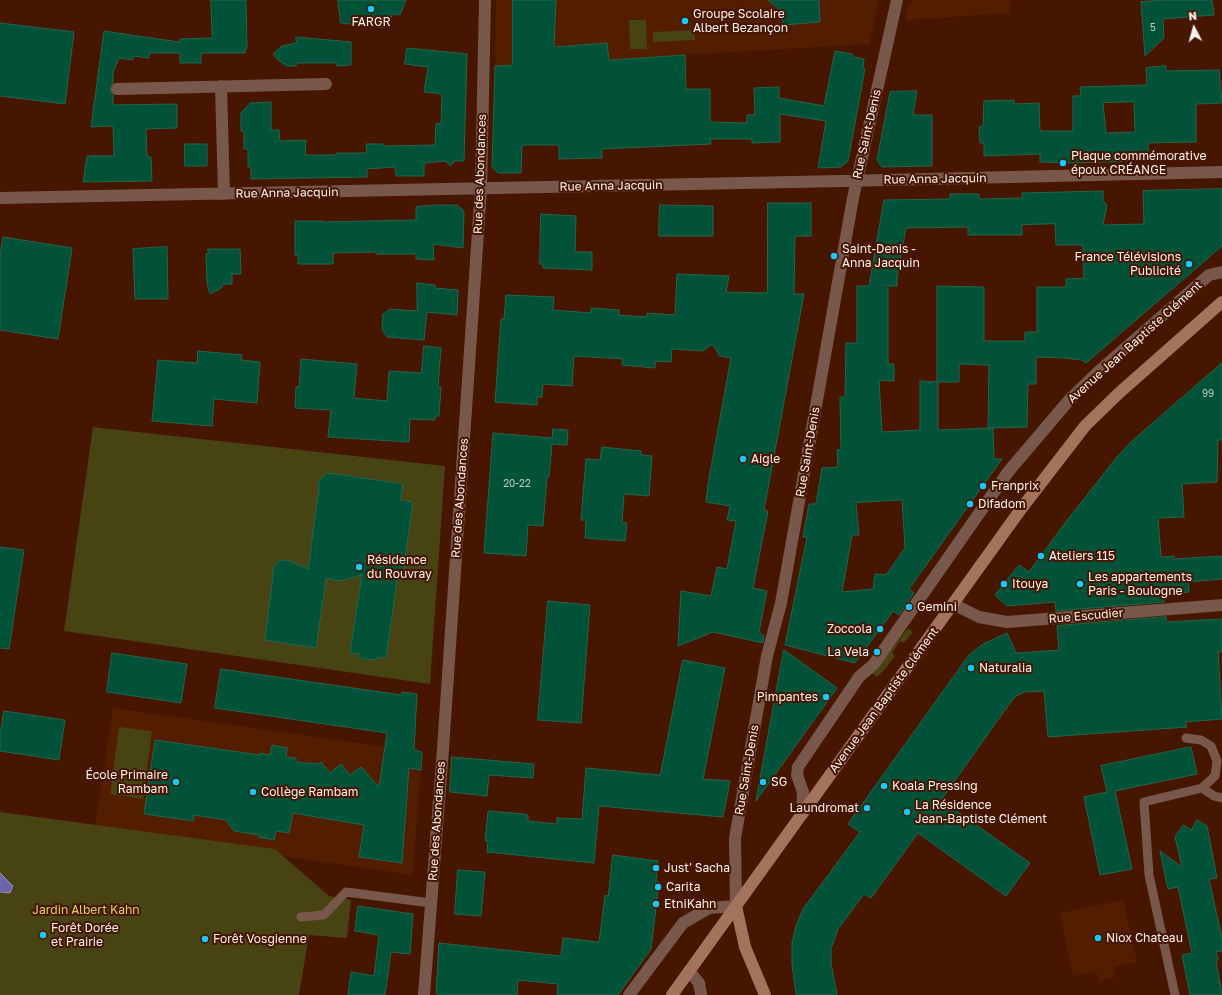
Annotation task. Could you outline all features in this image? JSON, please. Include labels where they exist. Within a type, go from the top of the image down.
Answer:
[{"type":"main road","name":"Avenue Jean Baptiste Clément","points":[[672,995],[1021,509],[1085,426],[1119,393],[1222,302]]},
{"type":"main road","points":[[736,906],[745,947],[765,995]]},
{"type":"street","name":"Rue des Abondances","points":[[424,995],[443,749],[481,188],[484,0]]},
{"type":"street","name":"Rue Saint-Denis","points":[[736,906],[735,838],[767,656],[780,604],[856,181],[897,0]]},
{"type":"street","points":[[117,89],[326,84]]},
{"type":"street","points":[[220,86],[224,194]]},
{"type":"street","name":"Rue Anna Jacquin","points":[[0,198],[856,181],[1222,172]]},
{"type":"street","name":"Avenue Jean Baptiste Clément","points":[[802,814],[803,792],[798,775],[798,767],[859,677],[874,664],[1008,472],[1070,399],[1098,372],[1209,275],[1222,272]]},
{"type":"street","name":"Rue Escudier","points":[[953,604],[979,617],[1007,622],[1222,605]]},
{"type":"street","points":[[629,995],[683,923],[709,908],[736,906]]},
{"type":"street","points":[[690,971],[699,983],[700,995]]},
{"type":"lane","points":[[1175,995],[1149,875],[1144,802],[1202,788],[1215,776],[1217,761],[1211,746],[1201,740],[1186,738]]},
{"type":"lane","points":[[1202,788],[1214,796],[1222,798]]},
{"type":"lane","points":[[301,917],[324,915],[346,892],[431,903]]},
{"type":"shaded area","name":"Groupe Scolaire Albert Bezançon","points":[[496,0],[878,0],[870,44],[599,60],[608,53],[607,43],[557,46],[557,63],[495,66]]},
{"type":"shaded area","points":[[914,0],[1011,0],[1009,13],[905,20],[908,5]]},
{"type":"shaded area","points":[[113,708],[422,752],[413,875],[95,829]]},
{"type":"shaded area","points":[[0,873],[13,886],[10,893],[0,892]]},
{"type":"shaded area","name":"Niox Chateau","points":[[1123,900],[1137,962],[1114,967],[1115,977],[1099,981],[1096,971],[1073,976],[1060,913]]},
{"type":"green space","points":[[629,20],[646,20],[647,49],[630,49]]},
{"type":"green space","points":[[695,30],[695,40],[653,42],[653,32]]},
{"type":"green space","name":"Résidence du Rouvray","points":[[93,427],[445,466],[430,684],[64,631]]},
{"type":"green space","points":[[908,628],[913,632],[904,643],[900,641],[892,653],[895,656],[886,668],[877,677],[870,672],[880,665]]},
{"type":"green space","points":[[119,727],[152,731],[143,799],[110,794]]},
{"type":"green space","name":"Jardin Albert Kahn","points":[[0,812],[275,849],[329,896],[351,900],[347,938],[309,935],[299,995],[0,995]]},
{"type":"building","points":[[211,0],[246,0],[247,49],[245,49],[245,53],[201,53],[201,63],[180,63],[180,53],[150,53],[149,58],[133,56],[133,60],[119,58],[113,72],[113,83],[110,89],[113,95],[113,105],[177,104],[177,128],[146,129],[147,157],[151,157],[152,181],[83,182],[87,156],[114,156],[113,126],[91,127],[104,31],[179,42],[180,39],[212,38]]},
{"type":"building","name":"FARGR","points":[[338,0],[406,0],[400,15],[393,14],[385,28],[341,23]]},
{"type":"building","points":[[513,0],[556,0],[554,47],[607,43],[609,60],[685,55],[686,89],[710,89],[710,122],[747,123],[747,115],[755,115],[754,88],[779,87],[779,98],[824,106],[835,51],[852,54],[854,57],[864,59],[863,68],[865,69],[848,161],[841,167],[818,168],[826,121],[780,114],[780,142],[752,143],[752,139],[710,139],[711,144],[602,149],[602,158],[559,159],[559,145],[522,145],[521,173],[498,173],[492,167],[495,66],[512,65]]},
{"type":"building","points":[[768,0],[819,0],[820,22],[783,25],[782,12]]},
{"type":"building","points":[[1163,0],[1212,0],[1214,15],[1163,19],[1164,38],[1145,56],[1141,2]]},
{"type":"building","points":[[0,23],[74,32],[65,104],[0,96]]},
{"type":"building","points":[[296,37],[351,42],[351,65],[337,66],[337,63],[296,63],[296,66],[287,66],[278,60],[273,54],[282,46],[296,43]]},
{"type":"building","points":[[407,48],[467,54],[464,161],[455,161],[450,166],[446,161],[424,163],[424,176],[396,176],[395,167],[367,169],[367,177],[251,179],[251,167],[248,167],[248,149],[244,149],[244,131],[241,131],[241,113],[250,103],[271,102],[271,130],[279,130],[280,141],[306,140],[305,155],[367,153],[366,144],[383,144],[383,146],[435,145],[436,123],[441,124],[442,94],[424,92],[428,67],[405,64]]},
{"type":"building","points":[[1166,66],[1166,71],[1219,70],[1222,103],[1196,104],[1196,142],[1148,143],[1149,161],[1063,163],[1040,162],[1040,154],[984,156],[984,143],[980,143],[979,127],[983,126],[984,101],[1014,100],[1014,104],[1039,103],[1040,131],[1073,131],[1073,96],[1081,96],[1080,87],[1147,85],[1146,68]],"holes":[[[1134,102],[1135,132],[1106,133],[1103,103]]]},
{"type":"building","points":[[917,91],[913,115],[932,115],[932,166],[882,167],[877,160],[890,92]]},
{"type":"building","points":[[185,144],[207,144],[207,166],[185,166]]},
{"type":"building","points":[[1222,189],[1222,246],[1086,363],[1082,360],[1036,357],[1036,384],[1028,384],[1027,427],[988,428],[989,365],[959,364],[959,382],[938,382],[938,430],[993,428],[994,459],[1002,459],[909,589],[914,593],[899,615],[893,611],[855,663],[785,645],[807,537],[803,537],[809,504],[816,504],[822,468],[838,467],[837,450],[841,449],[840,397],[845,397],[846,343],[857,343],[857,286],[869,286],[884,200],[950,199],[950,194],[979,194],[979,199],[1022,198],[1022,193],[1103,191],[1103,201],[1107,205],[1103,225],[1144,224],[1143,191]],"holes":[[[1055,224],[1056,245],[1083,245],[1084,278],[1066,279],[1066,287],[1037,287],[1037,332],[1025,332],[1025,341],[984,341],[984,287],[937,286],[937,382],[920,381],[920,430],[882,432],[879,380],[894,381],[894,364],[888,364],[888,286],[897,286],[897,277],[906,228],[968,227],[968,235],[1022,235],[1022,225]],[[902,500],[905,548],[886,575],[875,574],[873,589],[842,592],[852,535],[859,535],[856,503]]]},
{"type":"building","points":[[768,203],[811,203],[811,236],[795,236],[794,294],[804,294],[764,510],[768,511],[753,588],[767,591],[759,632],[764,636],[763,643],[713,632],[678,646],[681,591],[711,596],[717,567],[727,569],[736,521],[727,520],[730,506],[706,502],[731,358],[720,356],[712,344],[703,351],[672,349],[671,362],[655,361],[655,368],[622,365],[623,359],[574,356],[572,386],[543,384],[542,397],[537,397],[537,405],[495,402],[501,319],[504,319],[506,295],[554,297],[553,310],[591,313],[591,308],[619,310],[619,315],[647,317],[647,313],[675,315],[677,274],[729,276],[726,292],[767,293]]},
{"type":"building","points":[[457,205],[464,211],[463,248],[433,244],[434,260],[416,259],[416,254],[376,254],[375,252],[333,253],[333,264],[298,264],[298,255],[295,255],[295,221],[323,222],[416,220],[416,207]]},
{"type":"building","points":[[660,205],[713,206],[713,236],[659,236]]},
{"type":"building","points":[[541,214],[576,216],[575,252],[592,252],[592,270],[543,268],[543,264],[540,264]]},
{"type":"building","points":[[3,237],[72,248],[58,339],[0,330],[0,258]]},
{"type":"building","points":[[167,247],[168,299],[135,299],[133,249]]},
{"type":"building","points":[[208,249],[240,249],[241,274],[232,274],[232,284],[224,284],[220,289],[210,294],[207,283],[206,254],[208,254]]},
{"type":"building","points":[[417,283],[435,285],[435,288],[458,290],[457,315],[427,312],[424,340],[387,337],[382,329],[383,314],[390,309],[417,311]]},
{"type":"building","points":[[424,346],[441,348],[438,387],[441,387],[439,416],[435,416],[435,420],[410,419],[409,442],[328,437],[331,410],[295,408],[296,387],[299,387],[301,359],[357,364],[354,398],[387,401],[389,371],[421,373]]},
{"type":"building","points":[[198,351],[242,355],[241,360],[260,362],[257,403],[214,399],[212,426],[152,421],[158,360],[197,363]]},
{"type":"building","points":[[1222,363],[1222,440],[1218,440],[1217,482],[1182,484],[1184,517],[1158,518],[1161,557],[1174,556],[1174,559],[1222,556],[1222,579],[1188,582],[1189,592],[1164,594],[1164,602],[1056,611],[1055,602],[1007,606],[995,595],[1019,565],[1029,572],[1065,523],[1117,457],[1132,441]]},
{"type":"building","points":[[553,429],[568,430],[567,445],[552,444],[549,477],[547,477],[543,526],[528,525],[526,556],[484,553],[493,433],[552,438]]},
{"type":"building","points":[[602,447],[641,451],[641,455],[652,456],[649,496],[624,494],[622,523],[627,523],[625,541],[585,538],[586,520],[581,520],[586,459],[600,460]]},
{"type":"building","name":"Résidence du Rouvray","points":[[328,473],[403,484],[400,500],[413,502],[403,573],[398,572],[386,658],[378,657],[377,660],[358,658],[359,654],[350,653],[362,575],[340,581],[326,578],[316,648],[265,640],[273,568],[279,561],[287,560],[308,569],[319,490],[318,483],[323,476]]},
{"type":"building","points":[[0,547],[24,550],[9,649],[0,648]]},
{"type":"building","points":[[548,601],[590,605],[581,723],[538,720]]},
{"type":"building","name":"La Résidence Jean-Baptiste Clément","points":[[1166,617],[1166,622],[1222,619],[1222,652],[1218,652],[1222,719],[1185,722],[1187,727],[1048,737],[1044,691],[1025,692],[1016,696],[941,800],[1030,863],[1006,896],[918,833],[871,898],[864,894],[838,929],[831,949],[831,963],[837,995],[796,995],[792,964],[792,943],[796,926],[803,909],[860,832],[848,824],[969,655],[983,644],[1007,633],[1016,653],[1059,650],[1057,626]]},
{"type":"building","points":[[784,650],[837,688],[756,801],[764,757]]},
{"type":"building","points":[[112,653],[187,664],[181,703],[107,692]]},
{"type":"building","points":[[683,660],[725,668],[703,779],[730,781],[723,817],[599,806],[594,863],[487,852],[488,841],[485,841],[488,811],[524,814],[528,815],[528,821],[557,824],[557,818],[582,819],[586,768],[660,775]]},
{"type":"building","points":[[221,669],[402,695],[402,692],[417,694],[414,750],[422,752],[421,770],[409,768],[402,863],[359,857],[364,825],[293,813],[289,833],[276,831],[274,840],[259,837],[259,835],[234,831],[226,820],[194,815],[193,821],[144,814],[155,740],[260,755],[260,753],[270,755],[272,745],[287,748],[286,757],[296,758],[296,762],[318,764],[321,762],[330,773],[341,764],[350,775],[361,767],[379,787],[387,733],[215,708]]},
{"type":"building","points":[[4,711],[65,720],[59,760],[0,751],[0,728]]},
{"type":"building","points":[[1191,747],[1197,774],[1115,791],[1132,869],[1100,875],[1084,797],[1107,792],[1101,766]]},
{"type":"building","points":[[452,757],[534,764],[533,778],[489,775],[487,796],[450,792]]},
{"type":"building","points":[[1197,820],[1207,826],[1217,878],[1209,879],[1222,939],[1222,951],[1216,952],[1218,960],[1216,961],[1222,995],[1190,995],[1182,955],[1192,953],[1178,887],[1168,889],[1160,851],[1182,867],[1175,837],[1183,825],[1191,830]]},
{"type":"building","points":[[613,855],[658,861],[656,881],[659,882],[651,949],[618,995],[557,995],[558,984],[518,980],[517,995],[438,995],[436,993],[439,943],[561,956],[563,938],[599,942],[605,895],[608,896]]},
{"type":"building","points":[[458,870],[485,872],[481,916],[455,914]]},
{"type":"building","points":[[358,906],[413,914],[410,954],[391,952],[385,995],[348,995],[351,972],[374,976],[379,935],[355,931]]},
{"type":"place","name":"FARGR","points":[[371,9]]},
{"type":"place","name":"Groupe Scolaire Albert Bezançon","points":[[685,21]]},
{"type":"place","name":"Plaque commémorative époux CRÉANGE","points":[[1063,163]]},
{"type":"place","name":"Saint-Denis - Anna Jacquin","points":[[834,256]]},
{"type":"place","name":"France Télévisions Publicité","points":[[1189,264]]},
{"type":"place","name":"Aigle","points":[[743,459]]},
{"type":"place","name":"Franprix","points":[[983,486]]},
{"type":"place","name":"Difadom","points":[[970,504]]},
{"type":"place","name":"Ateliers 115","points":[[1041,556]]},
{"type":"place","name":"Résidence du Rouvray","points":[[359,567]]},
{"type":"place","name":"Itouya","points":[[1004,584]]},
{"type":"place","name":"Les appartements Paris - Boulogne","points":[[1080,584]]},
{"type":"place","name":"Gemini","points":[[909,607]]},
{"type":"place","name":"Zoccola","points":[[880,629]]},
{"type":"place","name":"La Vela","points":[[877,652]]},
{"type":"place","name":"Naturalia","points":[[971,668]]},
{"type":"place","name":"Pimpantes","points":[[826,697]]},
{"type":"place","name":"École Primaire Rambam","points":[[176,782]]},
{"type":"place","name":"SG","points":[[763,782]]},
{"type":"place","name":"Koala Pressing","points":[[884,786]]},
{"type":"place","name":"Collège Rambam","points":[[253,792]]},
{"type":"place","name":"Laundromat","points":[[867,808]]},
{"type":"place","name":"La Résidence Jean-Baptiste Clément","points":[[907,812]]},
{"type":"place","name":"Just' Sacha","points":[[656,868]]},
{"type":"place","name":"Carita","points":[[658,887]]},
{"type":"place","name":"EtniKahn","points":[[656,904]]},
{"type":"place","name":"Forêt Dorée et Prairie","points":[[43,935]]},
{"type":"place","name":"Niox Chateau","points":[[1098,938]]},
{"type":"place","name":"Forêt Vosgienne","points":[[205,939]]}]
